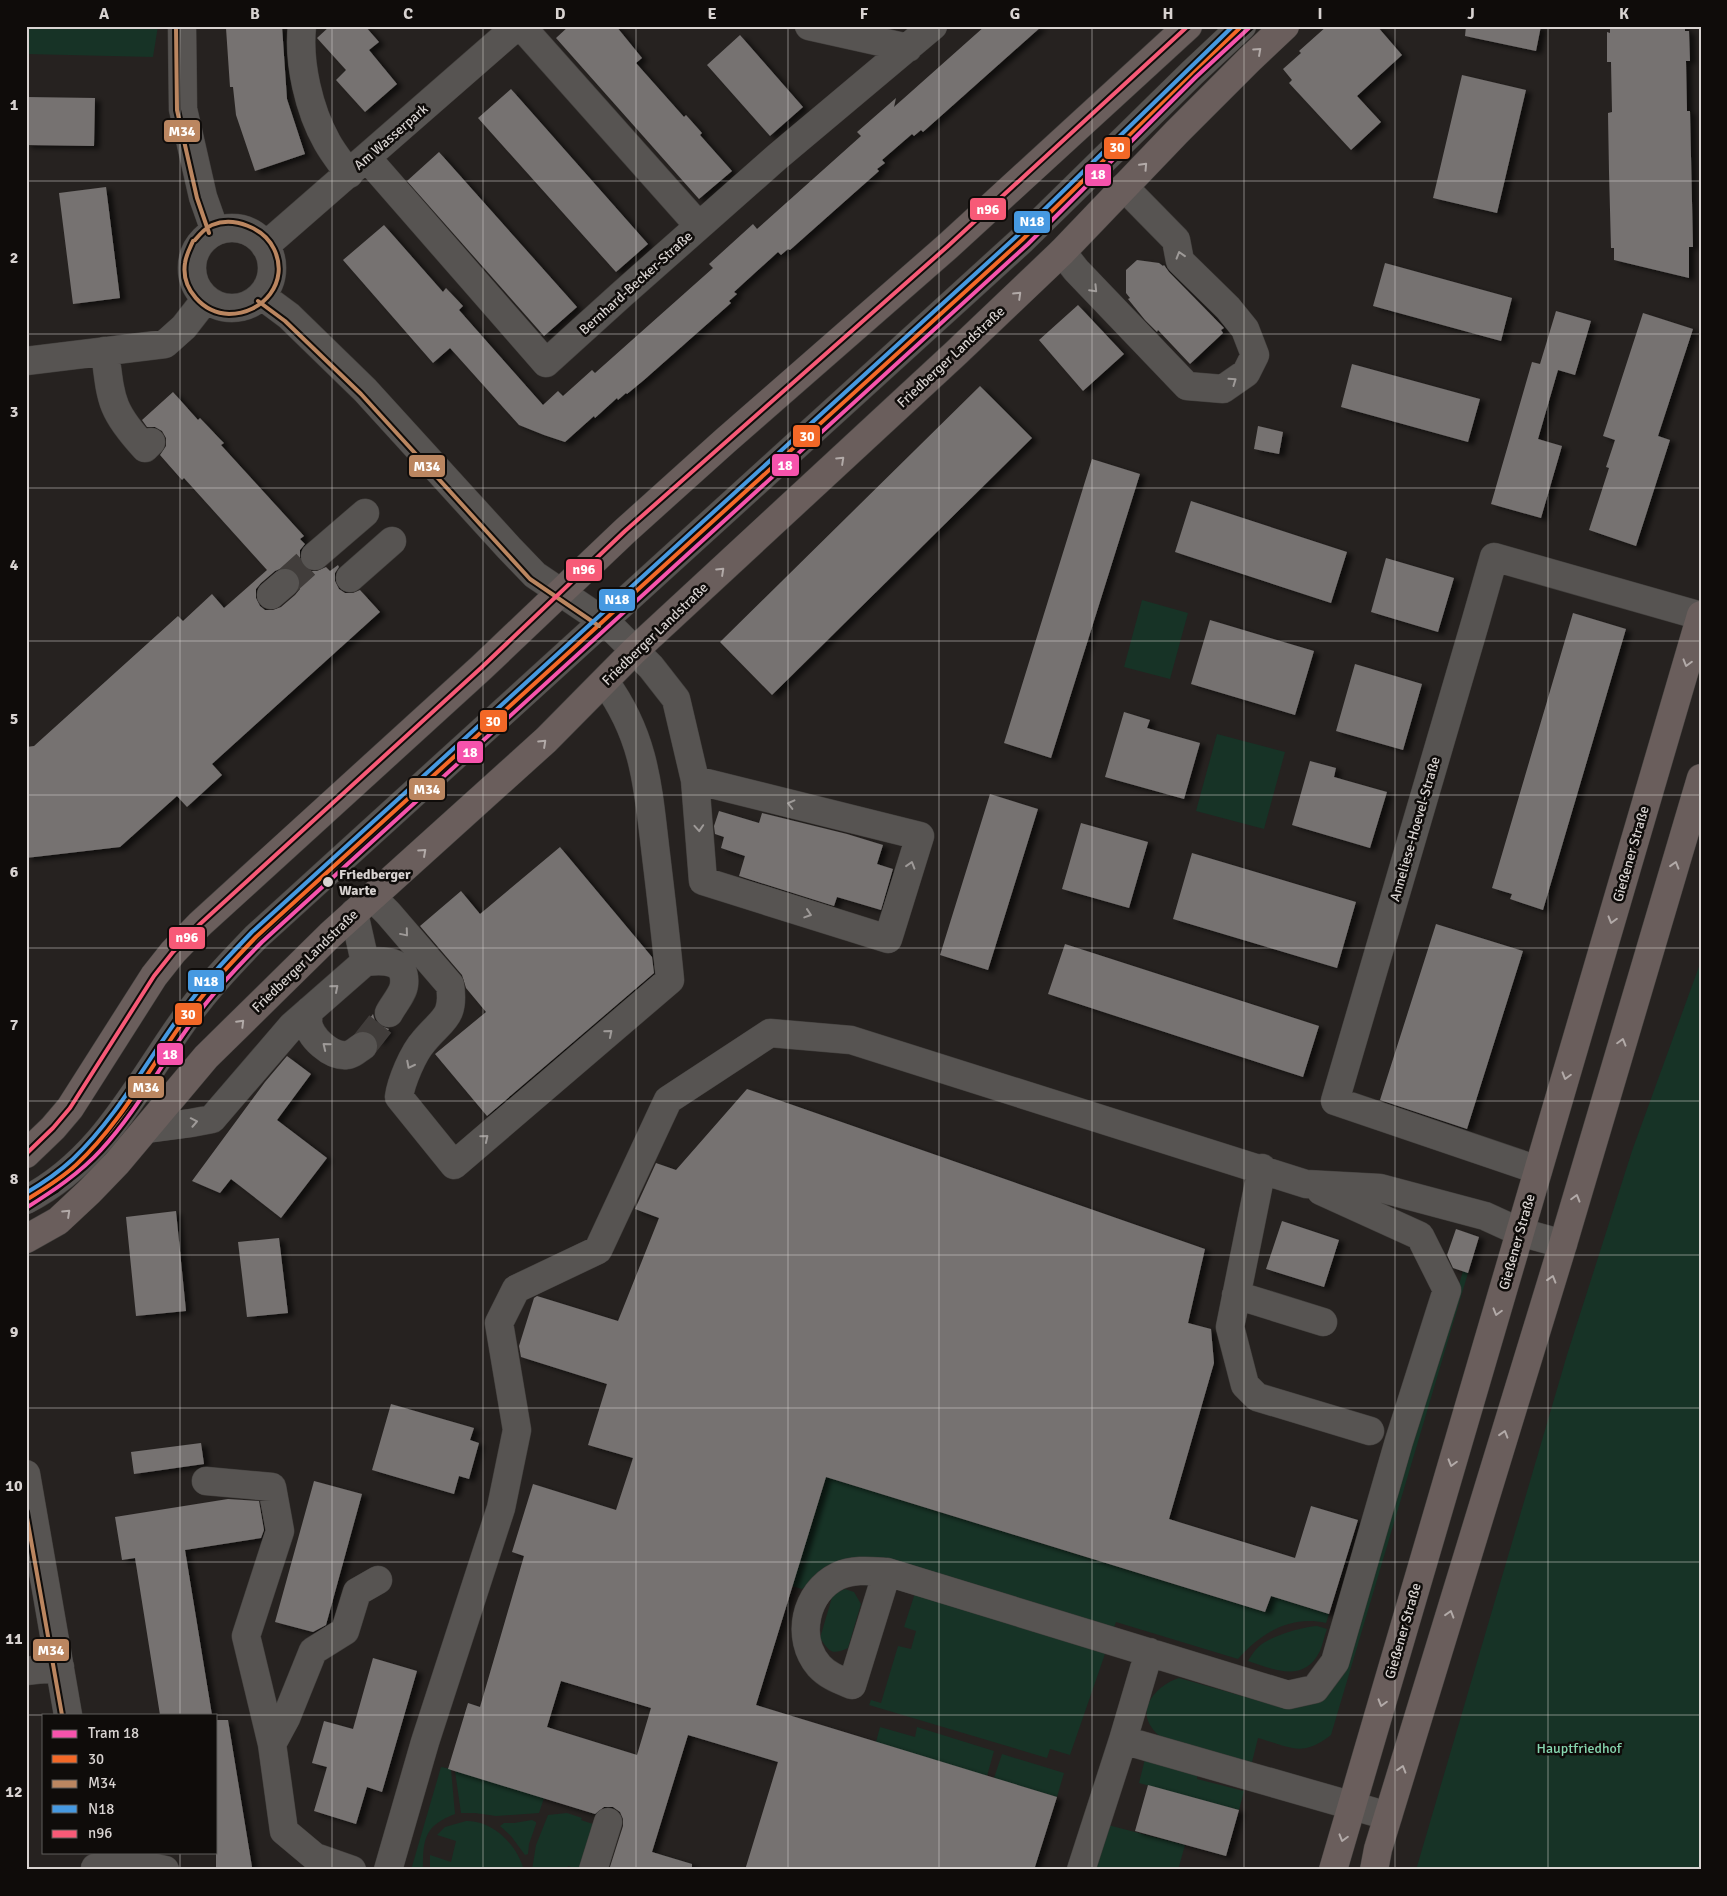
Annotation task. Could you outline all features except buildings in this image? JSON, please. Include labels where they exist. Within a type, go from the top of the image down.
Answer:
[{"type":"main road","points":[[26,1154],[70,1108],[137,1001],[173,952],[219,906],[448,698],[703,460],[948,246],[1188,26]]},
{"type":"main road","name":"Friedberger Landstraße","points":[[26,1239],[58,1221],[117,1163],[206,1057],[363,905],[546,740],[634,651],[950,359],[1062,252],[1248,60],[1285,26]]},
{"type":"main road","name":"Gießener Straße","points":[[1333,1870],[1701,616]]},
{"type":"main road","points":[[1374,1870],[1378,1848],[1563,1244],[1701,778]]},
{"type":"street","points":[[182,26],[183,109],[204,197],[215,231]]},
{"type":"street","name":"Bernhard-Becker-Straße","points":[[302,26],[303,70],[313,109],[327,142],[358,166],[546,363],[621,294],[777,157],[933,26]]},
{"type":"street","name":"Am Wasserpark","points":[[265,246],[517,26]]},
{"type":"street","points":[[521,26],[699,226]]},
{"type":"street","points":[[809,26],[908,48]]},
{"type":"street","points":[[26,1200],[59,1179],[96,1144],[128,1106],[199,1000],[256,936],[1022,240],[1242,26]]},
{"type":"street","points":[[1062,252],[1076,270],[1187,386],[1223,389],[1246,373],[1255,355],[1246,329],[1228,308],[1180,261],[1176,240],[1124,187]]},
{"type":"street","points":[[237,228],[252,235],[265,246],[269,252],[272,277],[262,296],[246,306],[220,307],[205,300],[193,281],[191,264],[199,244],[215,231],[237,228]]},
{"type":"street","points":[[262,296],[289,316],[365,390],[508,548],[535,575],[603,621],[651,667],[676,699],[695,780],[703,881],[888,939],[920,836],[695,780]]},
{"type":"street","points":[[26,361],[165,344],[184,327],[205,300]]},
{"type":"street","points":[[105,351],[110,393],[119,416],[145,448],[151,442]]},
{"type":"street","points":[[316,556],[365,513]]},
{"type":"street","points":[[350,578],[392,541]]},
{"type":"street","name":"Anneliese-Hoevel-Straße","points":[[1538,1170],[1335,1101],[1494,557],[1701,616]]},
{"type":"street","points":[[365,962],[363,905],[388,913],[450,986],[452,998],[447,1017],[422,1042],[401,1083],[399,1097],[454,1165],[670,980],[647,776],[638,741],[617,699],[605,682]]},
{"type":"street","points":[[146,1128],[212,1119],[292,1026],[365,962],[383,960],[395,963],[403,973],[404,986],[389,1013]]},
{"type":"street","points":[[310,1010],[308,1022],[313,1034],[325,1047],[338,1055],[348,1056],[363,1046]]},
{"type":"street","points":[[388,1870],[425,1742],[503,1498],[517,1430],[499,1323],[516,1289],[598,1250],[668,1100],[770,1034],[852,1040],[1262,1168],[1306,1184],[1420,1236],[1447,1290],[1335,1662],[1315,1688],[1288,1695],[887,1572]]},
{"type":"street","points":[[26,1171],[52,1128]]},
{"type":"street","points":[[1262,1168],[1230,1327],[1245,1385],[1256,1397],[1370,1431]]},
{"type":"street","points":[[1306,1184],[1380,1188],[1485,1216],[1520,1232],[1563,1244]]},
{"type":"street","points":[[1236,1295],[1323,1322]]},
{"type":"street","points":[[26,1474],[68,1714]]},
{"type":"street","points":[[206,1482],[272,1487],[280,1531],[246,1636],[272,1744],[284,1831],[315,1857],[352,1870]]},
{"type":"street","points":[[272,1744],[286,1718],[313,1651],[345,1631],[357,1592],[378,1580]]},
{"type":"street","points":[[1081,1870],[1150,1652]]},
{"type":"street","points":[[26,1671],[60,1667]]},
{"type":"street","points":[[1123,1740],[1388,1816]]},
{"type":"street","points":[[592,1870],[608,1822]]},
{"type":"street","points":[[94,1863],[126,1862],[165,1870]]},
{"type":"green space","points":[[26,26],[158,26],[153,57],[26,54]]},
{"type":"green space","points":[[1142,600],[1188,613],[1170,679],[1124,667]]},
{"type":"green space","points":[[1217,734],[1285,752],[1264,829],[1196,811]]},
{"type":"green space","name":"Hauptfriedhof","points":[[1701,961],[1701,1870],[1416,1870],[1567,1355],[1632,1151]]},
{"type":"green space","points":[[1463,1271],[1468,1273],[1331,1735],[1321,1742],[1303,1748],[1288,1747],[1258,1738],[1251,1766],[1170,1743],[1152,1728],[1147,1712],[1152,1697],[1171,1681],[1179,1678],[1289,1708],[1331,1690],[1344,1674]]},
{"type":"green space","points":[[826,1477],[1265,1612],[1271,1596],[1329,1614],[1326,1623],[1300,1622],[1277,1628],[1256,1641],[1238,1659],[1116,1622],[1112,1633],[850,1562],[827,1566],[802,1589],[792,1586]]},
{"type":"green space","points":[[845,1589],[854,1592],[861,1604],[848,1648],[835,1652],[829,1650],[820,1638],[833,1594]]},
{"type":"green space","points":[[915,1593],[1106,1651],[1070,1755],[1050,1749],[1047,1758],[869,1705],[871,1700],[881,1703],[898,1646],[911,1649],[916,1631],[904,1627]]},
{"type":"green space","points":[[1317,1626],[1327,1629],[1320,1651],[1306,1668],[1297,1671],[1278,1670],[1248,1661],[1258,1647],[1272,1638],[1291,1631]]},
{"type":"green space","points":[[880,1727],[915,1737],[917,1727],[994,1751],[987,1776],[876,1742]]},
{"type":"green space","points":[[1002,1754],[1064,1773],[1057,1797],[994,1778]]},
{"type":"green space","points":[[1146,1755],[1198,1771],[1197,1779],[1244,1791],[1239,1810],[1139,1783]]},
{"type":"green space","points":[[441,1767],[451,1769],[455,1814],[437,1823],[431,1829],[425,1842],[423,1870],[411,1870]]},
{"type":"green space","points":[[455,1771],[544,1798],[539,1813],[496,1816],[461,1813]]},
{"type":"green space","points":[[567,1813],[602,1827],[581,1870],[568,1866],[566,1870],[532,1870],[536,1845],[548,1815]]},
{"type":"green space","points":[[532,1820],[536,1824],[529,1844],[528,1854],[525,1855],[511,1836],[500,1826],[504,1823]]},
{"type":"green space","points":[[466,1821],[476,1822],[494,1829],[510,1843],[524,1870],[430,1870],[430,1855],[451,1862],[456,1841],[437,1835],[445,1827]]},
{"type":"green space","points":[[1108,1825],[1185,1845],[1178,1870],[1095,1870]]},
{"type":"tunnel","points":[[285,583],[315,556]]},
{"type":"tunnel","points":[[363,1046],[389,1013]]},
{"type":"tram line","name":"18","points":[[26,1208],[75,1174],[101,1150],[126,1119],[200,1011],[262,942],[1028,244],[1196,77],[1251,26]]},
{"type":"transit line","name":"M34","points":[[176,26],[177,110],[197,198],[209,233]]},
{"type":"transit line","name":"n96","points":[[26,1154],[53,1128],[70,1108],[154,976],[173,952],[200,924],[482,667],[625,531],[948,246],[1188,26]]},
{"type":"transit line","name":"N18","points":[[26,1193],[73,1159],[104,1125],[192,1000],[216,970],[252,932],[1018,235],[1233,26]]},
{"type":"transit line","name":"30","points":[[26,1200],[64,1175],[93,1148],[123,1111],[176,1031],[198,1002],[256,937],[1022,240],[1242,26]]},
{"type":"transit line","name":"M34","points":[[193,241],[186,257],[185,273],[190,290],[203,304],[219,313],[241,313],[253,308],[270,294],[276,284],[278,261],[274,249],[263,235],[247,226],[230,222],[212,225],[195,240]]},
{"type":"transit line","name":"M34","points":[[258,301],[285,321],[361,394],[530,579],[599,626]]},
{"type":"transit line","name":"M34","points":[[29,1205],[56,1189],[101,1148],[137,1101],[204,1004],[260,941],[607,626]]},
{"type":"transit line","name":"M34","points":[[26,1512],[62,1714]]},
{"type":"place","name":"Friedberger Warte","points":[[328,882]]}]
